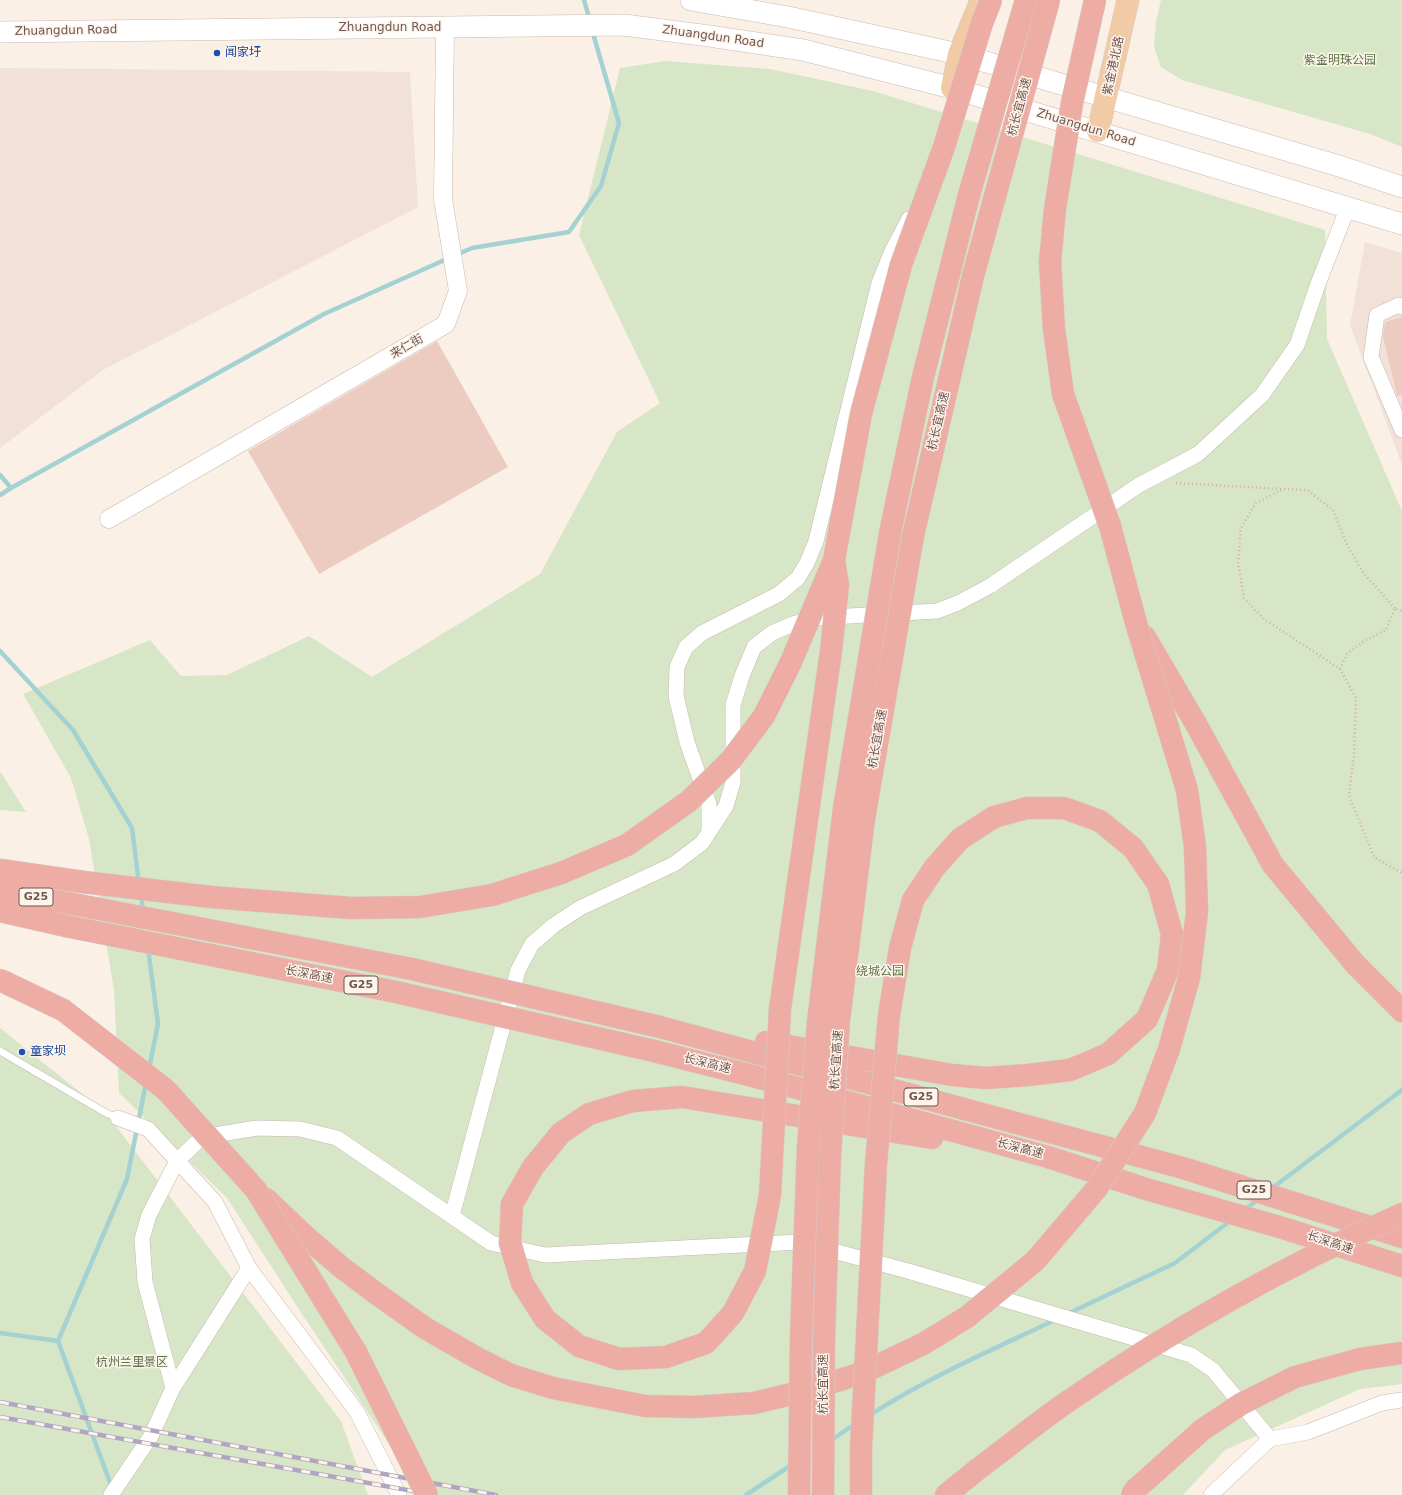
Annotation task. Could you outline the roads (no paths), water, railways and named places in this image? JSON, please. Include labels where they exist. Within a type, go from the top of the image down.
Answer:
[{"type":"highway","points":[[0,870],[83,882],[211,897],[351,908],[420,907],[492,895],[561,874],[627,845],[689,801],[731,760],[764,716],[791,662],[834,560],[861,414],[899,272],[944,147],[982,22],[991,0]]},
{"type":"highway","name":"杭长宜高速","points":[[799,1495],[801,1337],[808,1147],[818,1022],[844,808],[891,528],[923,377],[969,195],[1026,0]]},
{"type":"highway","name":"杭长宜高速","points":[[823,1495],[824,1337],[830,1156],[839,1020],[864,819],[913,536],[973,276],[1049,0]]},
{"type":"highway","points":[[0,980],[63,1010],[166,1090],[256,1190],[341,1268],[425,1328],[477,1358],[512,1375],[554,1388],[645,1406],[694,1407],[754,1403],[808,1390],[862,1373],[923,1344],[967,1317],[1036,1260],[1098,1188],[1145,1113],[1169,1049],[1189,978],[1197,912],[1195,847],[1187,790],[1136,623],[1110,526],[1063,394],[1054,329],[1050,262],[1055,209],[1072,103],[1095,0]]},
{"type":"highway","points":[[834,560],[838,585],[831,651],[780,1009],[770,1195],[755,1271],[733,1313],[706,1343],[666,1357],[619,1359],[579,1346],[545,1320],[522,1283],[510,1243],[512,1204],[533,1167],[561,1133],[589,1114],[633,1101],[682,1097],[1048,1157]]},
{"type":"highway","points":[[1136,623],[1196,724],[1273,865],[1356,965],[1402,1011]]},
{"type":"highway","points":[[683,1032],[760,1041],[952,1075],[986,1078],[1070,1070],[1108,1054],[1147,1019],[1168,970],[1172,934],[1158,884],[1133,848],[1100,821],[1064,808],[1027,808],[994,817],[960,839],[935,867],[913,900],[900,948],[889,1015],[876,1164],[861,1449],[861,1495]]},
{"type":"highway","name":"长深高速","points":[[0,891],[412,969],[683,1032],[1183,1168],[1324,1211],[1402,1237]]},
{"type":"highway","name":"长深高速","points":[[0,911],[66,926],[396,992],[654,1051],[753,1076],[1048,1157],[1146,1189],[1283,1228],[1402,1266]]},
{"type":"highway","points":[[256,1190],[356,1352],[427,1495]]},
{"type":"highway","points":[[946,1495],[1070,1400],[1170,1335],[1271,1276],[1402,1214]]},
{"type":"highway","points":[[1132,1495],[1135,1490],[1202,1430],[1241,1404],[1295,1377],[1360,1359],[1402,1353]]},
{"type":"main road","points":[[690,0],[788,17],[959,54],[1336,165],[1402,187]]},
{"type":"main road","points":[[952,88],[959,54],[981,0]]},
{"type":"main road","name":"紫金港北路","points":[[1098,131],[1107,98],[1127,4]]},
{"type":"main road","name":"Zhuangdun Road","points":[[0,32],[329,27],[445,28],[624,25],[709,36],[803,50],[952,88],[1402,224]]},
{"type":"street","name":"来仁街","points":[[109,519],[446,324],[458,291],[444,199],[445,28]]},
{"type":"street","points":[[709,831],[709,804],[687,742],[676,696],[677,667],[686,647],[702,633],[779,594],[798,578],[807,563],[816,542],[879,283],[926,179],[952,88]]},
{"type":"street","points":[[452,1216],[518,970],[532,944],[554,925],[580,908],[674,864],[702,843],[726,806],[733,782],[733,705],[742,676],[754,647],[772,633],[793,624],[814,618],[937,611],[958,603],[990,586],[1140,485],[1198,454],[1262,395],[1297,345],[1318,284],[1348,207]]},
{"type":"street","points":[[1401,427],[1371,357],[1377,315],[1399,305],[1402,307]]},
{"type":"street","points":[[118,1118],[148,1129],[215,1202],[249,1268],[357,1412],[399,1495]]},
{"type":"street","points":[[173,1388],[145,1282],[142,1239],[149,1215],[177,1161],[202,1137],[257,1128],[300,1129],[337,1138],[491,1243],[545,1255],[800,1242],[908,1271],[1191,1355],[1213,1370],[1270,1440]]},
{"type":"street","points":[[111,1495],[150,1436],[173,1388],[249,1268]]},
{"type":"street","points":[[1211,1495],[1270,1440],[1308,1432],[1382,1403],[1402,1400]]},
{"type":"lane","points":[[0,1051],[106,1113],[118,1118]]},
{"type":"waterway","points":[[584,0],[590,21]]},
{"type":"waterway","points":[[456,255],[472,248],[569,232],[601,186],[619,123],[592,30]]},
{"type":"waterway","points":[[0,495],[324,314],[449,258]]},
{"type":"waterway","points":[[0,475],[11,488]]},
{"type":"waterway","points":[[0,651],[73,730],[132,828],[139,884]]},
{"type":"waterway","points":[[141,895],[143,911]]},
{"type":"waterway","points":[[148,948],[158,1024],[149,1069]]},
{"type":"waterway","points":[[112,1488],[58,1341],[127,1179],[146,1083]]},
{"type":"waterway","points":[[1271,1189],[1402,1090]]},
{"type":"waterway","points":[[1244,1210],[1259,1199]]},
{"type":"waterway","points":[[1067,1314],[1175,1263],[1230,1221]]},
{"type":"waterway","points":[[870,1415],[938,1376],[1057,1319]]},
{"type":"waterway","points":[[0,1333],[58,1341]]},
{"type":"waterway","points":[[830,1441],[855,1424]]},
{"type":"waterway","points":[[746,1495],[793,1464]]},
{"type":"railway","points":[[0,1402],[496,1495]]},
{"type":"railway","points":[[0,1417],[435,1495]]},
{"type":"place","name":"闻家圩","points":[[217,53]]},
{"type":"place","name":"童家坝","points":[[22,1052]]},
{"type":"park label","name":"紫金明珠公园","points":[[1340,61]]},
{"type":"park label","name":"绕城公园","points":[[880,972]]},
{"type":"park label","name":"杭州兰里景区","points":[[132,1363]]}]
